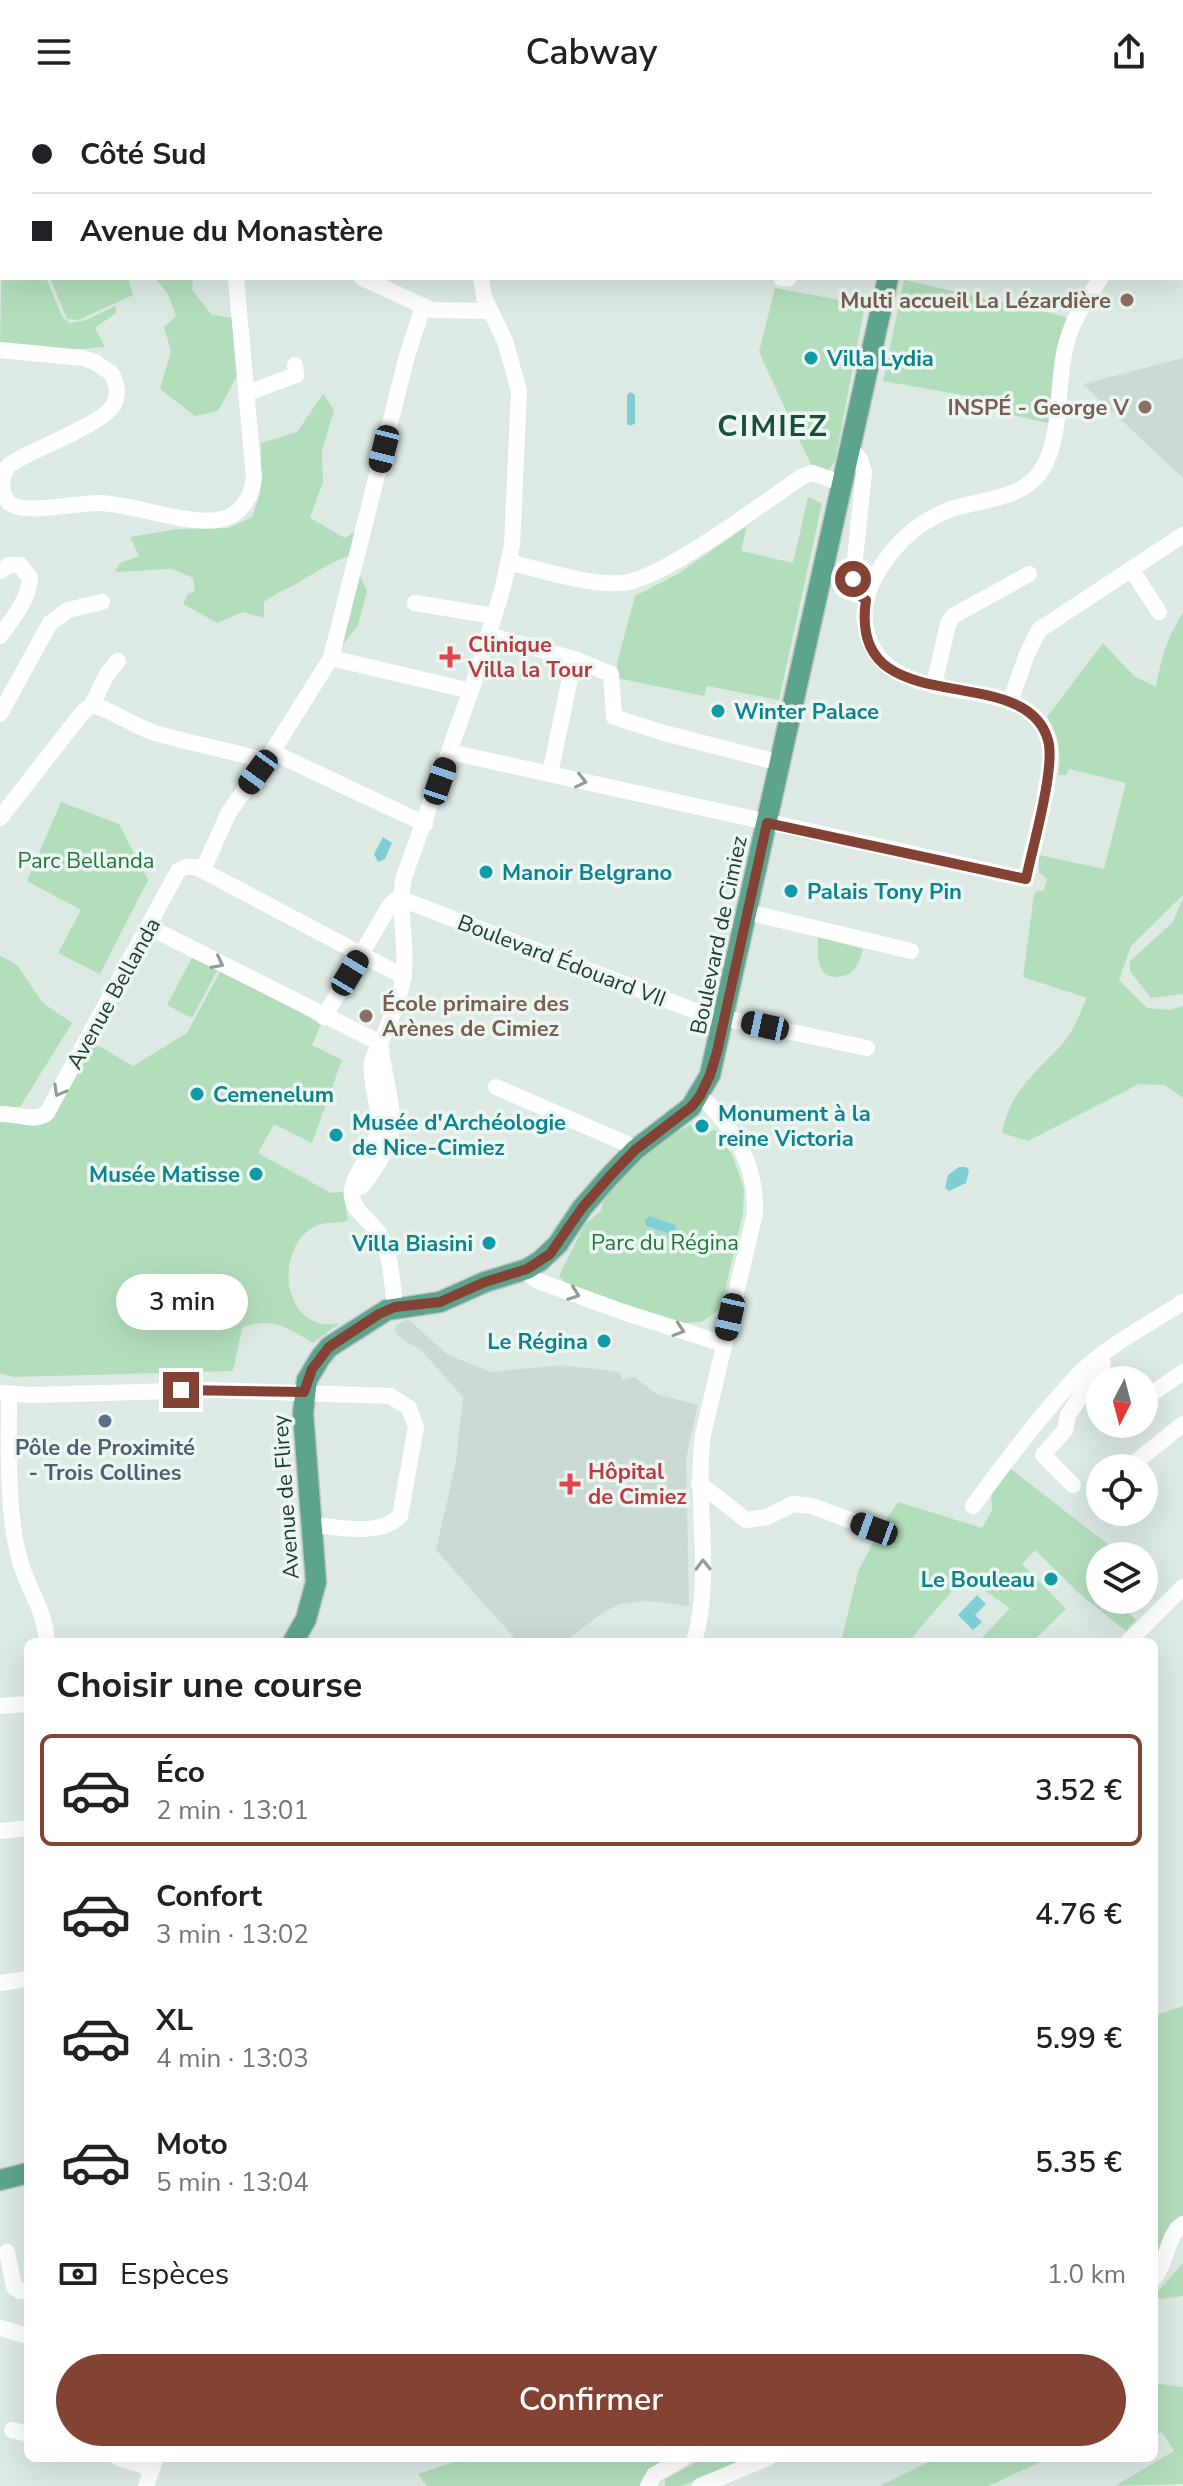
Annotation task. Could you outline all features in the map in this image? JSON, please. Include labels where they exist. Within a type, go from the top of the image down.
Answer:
[{"type":"main road","name":"Boulevard de Cimiez","points":[[304,1392],[312,1369],[329,1347],[379,1314],[395,1307],[440,1302],[485,1282],[527,1269],[550,1254],[589,1199],[635,1150],[680,1116],[700,1096],[714,1066],[781,763],[853,483],[851,449],[888,280]]},
{"type":"main road","name":"Avenue de Flirey","points":[[295,1638],[315,1592],[316,1571],[303,1413],[304,1392]]},
{"type":"main road","points":[[0,2180],[24,2174]]},
{"type":"street","points":[[0,350],[83,358],[95,362],[111,373],[117,394],[115,403],[101,417],[5,469],[0,480],[2,495],[11,504],[21,508],[99,503],[199,519],[228,517],[245,503],[253,484],[236,280]]},
{"type":"street","points":[[366,280],[423,307],[440,311],[489,311]]},
{"type":"street","points":[[395,1307],[383,1242],[356,1208],[352,1185],[378,1134],[372,1061],[395,1008],[404,977],[401,899],[404,877],[471,691],[508,562],[513,526],[519,391],[505,341],[489,311],[481,280]]},
{"type":"street","points":[[450,752],[1026,879],[1050,766],[1050,748],[1038,720],[1010,702],[897,674],[877,655],[866,632],[866,600],[884,562],[918,526],[950,510],[1025,488],[1040,473],[1055,429],[1066,343],[1077,312],[1100,280]]},
{"type":"street","points":[[404,977],[200,869],[206,863],[229,812],[331,658],[407,356],[423,307]]},
{"type":"street","points":[[247,393],[296,375],[295,365]]},
{"type":"street","points":[[508,562],[598,582],[623,583],[642,578],[803,476],[813,473],[853,483],[852,588],[866,600]]},
{"type":"street","points":[[1010,702],[1039,630],[1183,535]]},
{"type":"street","points":[[0,571],[9,565],[20,565],[30,578],[20,609],[0,636]]},
{"type":"street","points":[[1131,569],[1159,612]]},
{"type":"street","points":[[934,685],[948,624],[953,616],[1029,574]]},
{"type":"street","points":[[0,714],[50,623],[68,610],[102,602]]},
{"type":"street","points":[[415,603],[494,616]]},
{"type":"street","points":[[488,635],[574,659],[611,674],[614,717],[781,763]]},
{"type":"street","points":[[331,658],[471,691]]},
{"type":"street","points":[[550,774],[574,659]]},
{"type":"street","points":[[0,818],[83,712],[92,705],[107,674],[118,661]]},
{"type":"street","points":[[92,705],[155,733],[268,756],[425,824]]},
{"type":"street","name":"Avenue Bellanda","points":[[0,1114],[40,1118],[47,1113],[178,871],[190,866],[200,869]]},
{"type":"street","points":[[324,1017],[389,907],[395,900],[401,899]]},
{"type":"street","name":"Boulevard Édouard VII","points":[[401,899],[711,1017],[867,1048]]},
{"type":"street","points":[[747,912],[911,951]]},
{"type":"street","points":[[149,927],[380,1043]]},
{"type":"street","points":[[496,1087],[635,1150]]},
{"type":"street","points":[[695,1638],[703,1598],[703,1511],[699,1483],[703,1435],[755,1213],[756,1193],[749,1163],[737,1142],[719,1114],[700,1096]]},
{"type":"street","points":[[527,1269],[538,1281],[724,1344]]},
{"type":"street","points":[[973,1506],[1040,1415],[1078,1375],[1116,1345],[1183,1302]]},
{"type":"street","points":[[1073,1485],[1043,1455],[1065,1430],[1068,1415],[1116,1345]]},
{"type":"street","points":[[1158,1389],[1183,1372]]},
{"type":"street","points":[[47,1638],[45,1619],[20,1560],[12,1506],[5,1394],[211,1390],[304,1392],[390,1396],[409,1408],[416,1427],[400,1516],[392,1524],[381,1528],[313,1525]]},
{"type":"street","points":[[1146,1454],[1183,1424]]},
{"type":"street","points":[[699,1483],[746,1520],[767,1517],[793,1504],[812,1506],[874,1529]]},
{"type":"street","points":[[1132,1638],[1181,1593]]},
{"type":"street","points":[[0,1706],[24,1704]]},
{"type":"street","points":[[0,1831],[24,1828]]},
{"type":"street","points":[[0,1983],[24,1980]]},
{"type":"street","points":[[1158,2272],[1180,2226]]},
{"type":"street","points":[[7,2252],[14,2287],[24,2290]]},
{"type":"street","points":[[0,2328],[24,2335]]},
{"type":"street","points":[[648,2486],[654,2475],[677,2462]]},
{"type":"street","points":[[700,2486],[758,2462]]},
{"type":"street","points":[[146,2486],[154,2463]]},
{"type":"shaded area","name":"INSPÉ - George V","points":[[1183,358],[1183,478],[1083,384]]},
{"type":"shaded area","name":"Hôpital de Cimiez","points":[[408,1319],[448,1355],[491,1372],[561,1365],[620,1372],[622,1380],[635,1377],[656,1394],[698,1405],[686,1458],[689,1606],[647,1601],[620,1604],[569,1638],[514,1638],[436,1550],[456,1461],[463,1397],[420,1349],[396,1333],[395,1326]]},
{"type":"green space","points":[[1,280],[47,280],[63,318],[70,323],[86,320],[116,306],[116,313],[95,328],[105,347],[67,350],[0,345]]},
{"type":"green space","points":[[51,280],[129,280],[133,295],[78,320],[67,319]]},
{"type":"green space","points":[[157,280],[193,280],[192,290],[212,315],[234,318],[238,374],[218,411],[195,416],[160,389],[171,351],[164,327],[176,316],[168,294]]},
{"type":"green space","points":[[904,280],[1066,317],[1057,363],[1052,424],[968,405],[968,396],[883,381]]},
{"type":"green space","points":[[775,288],[865,305],[835,461],[828,471],[812,467],[759,352]]},
{"type":"green space","points":[[323,394],[334,410],[322,451],[323,482],[310,518],[345,538],[357,530],[351,555],[264,602],[264,618],[243,612],[217,623],[183,604],[187,595],[195,591],[193,578],[172,569],[115,572],[120,563],[139,556],[130,537],[178,529],[228,528],[252,517],[260,494],[261,443],[297,432]]},
{"type":"green space","points":[[808,497],[822,503],[779,700],[707,686],[704,696],[617,678],[617,663],[635,596],[678,574],[747,526],[741,551],[793,563]]},
{"type":"green space","points":[[359,574],[367,591],[358,625],[342,646]]},
{"type":"green space","points":[[1183,613],[1183,895],[1131,946],[1119,980],[1147,1008],[1170,1010],[1183,1006],[1183,1098],[1165,1085],[1139,1084],[1028,1141],[1002,1133],[1018,1093],[1068,1038],[1087,998],[1023,977],[1034,894],[1044,891],[1047,879],[1039,872],[1039,855],[1104,869],[1126,783],[1069,769],[1066,775],[1058,775],[1058,744],[1047,717],[1103,643],[1134,676],[1156,687],[1165,648]]},
{"type":"green space","name":"Parc Bellanda","points":[[61,802],[119,824],[148,880],[100,974],[58,953],[81,910],[27,881]]},
{"type":"green space","points":[[1183,898],[1183,994],[1151,998],[1130,971],[1130,961],[1173,922]]},
{"type":"green space","points":[[818,937],[863,949],[853,971],[839,977],[825,973],[819,962]]},
{"type":"green space","points":[[0,956],[17,965],[43,1003],[72,1023],[20,1107],[0,1107]]},
{"type":"green space","points":[[193,956],[218,969],[192,1018],[167,1005]]},
{"type":"green space","points":[[221,970],[321,1024],[312,1045],[342,1060],[312,1143],[274,1124],[258,1153],[331,1193],[343,1192],[348,1220],[312,1228],[300,1239],[292,1255],[289,1272],[290,1289],[296,1305],[306,1317],[321,1323],[340,1323],[313,1343],[279,1325],[261,1323],[242,1328],[233,1371],[13,1377],[0,1373],[0,1120],[36,1126],[50,1122],[92,1042],[133,1066],[187,1033]]},
{"type":"green space","name":"Parc du Régina","points":[[690,1125],[699,1133],[716,1130],[733,1157],[744,1189],[743,1213],[721,1308],[702,1322],[682,1323],[609,1302],[566,1284],[559,1276],[585,1224],[601,1211],[607,1186],[640,1153]]},
{"type":"green space","points":[[1007,1466],[1105,1542],[1086,1542],[1086,1599],[1035,1550],[1022,1564],[1066,1609],[1036,1638],[982,1638],[1010,1608],[964,1577],[911,1638],[842,1638],[858,1572],[898,1502],[982,1528],[992,1510],[991,1491]]},
{"type":"green space","points":[[1105,1614],[1130,1614],[1136,1620],[1126,1631]]},
{"type":"green space","points":[[1183,2006],[1183,2216],[1171,2222],[1158,2253],[1158,2015]]},
{"type":"green space","points":[[1183,2263],[1183,2296],[1161,2299],[1158,2291]]},
{"type":"green space","points":[[1158,2384],[1183,2387],[1183,2484],[1115,2486],[1174,2451],[1162,2432],[1158,2434]]},
{"type":"green space","points":[[453,2462],[670,2462],[644,2486],[427,2486],[418,2474]]},
{"type":"green space","points":[[697,2462],[737,2462],[682,2486],[665,2486],[665,2479]]},
{"type":"green space","points":[[929,2462],[1040,2462],[988,2486],[880,2486]]},
{"type":"water","points":[[630,392],[635,395],[635,423],[631,426],[627,424],[627,395]]},
{"type":"water","points":[[383,837],[392,843],[385,859],[378,862],[374,854]]},
{"type":"water","points":[[959,1167],[969,1170],[966,1183],[949,1191],[945,1188],[948,1175]]},
{"type":"water","points":[[650,1216],[675,1225],[676,1231],[671,1234],[646,1226],[645,1220]]},
{"type":"water","points":[[977,1595],[986,1604],[975,1615],[982,1622],[973,1630],[958,1615]]},
{"type":"place","name":"Multi accueil La Lézardière","points":[[1127,300]]},
{"type":"place","name":"Villa Lydia","points":[[811,358]]},
{"type":"place","name":"INSPÉ - George V","points":[[1145,407]]},
{"type":"place","name":"Clinique Villa la Tour","points":[[450,657]]},
{"type":"place","name":"Winter Palace","points":[[718,711]]},
{"type":"place","name":"Manoir Belgrano","points":[[486,872]]},
{"type":"place","name":"Palais Tony Pin","points":[[791,891]]},
{"type":"place","name":"École primaire des Arènes de Cimiez","points":[[366,1016]]},
{"type":"place","name":"Cemenelum","points":[[197,1094]]},
{"type":"place","name":"Monument à la reine Victoria","points":[[702,1126]]},
{"type":"place","name":"Musée d'Archéologie de Nice-Cimiez","points":[[336,1135]]},
{"type":"place","name":"Musée Matisse","points":[[256,1174]]},
{"type":"place","name":"Villa Biasini","points":[[489,1243]]},
{"type":"place","name":"Le Régina","points":[[604,1341]]},
{"type":"place","name":"Pôle de Proximité - Trois Collines","points":[[105,1421]]},
{"type":"place","name":"Hôpital de Cimiez","points":[[570,1484]]},
{"type":"place","name":"Le Bouleau","points":[[1051,1579]]},
{"type":"district","name":"CIMIEZ","points":[[773,426]]},
{"type":"route","points":[[181,1390],[304,1392],[312,1369],[329,1347],[379,1314],[395,1307],[426,1305],[450,1299],[467,1289],[527,1269],[550,1254],[582,1208],[610,1176],[635,1150],[691,1107],[705,1087],[714,1066],[767,823],[1026,879],[1050,766],[1049,742],[1042,725],[1026,710],[1010,702],[913,680],[893,671],[872,648],[865,620],[866,600],[853,591],[853,579]]}]
